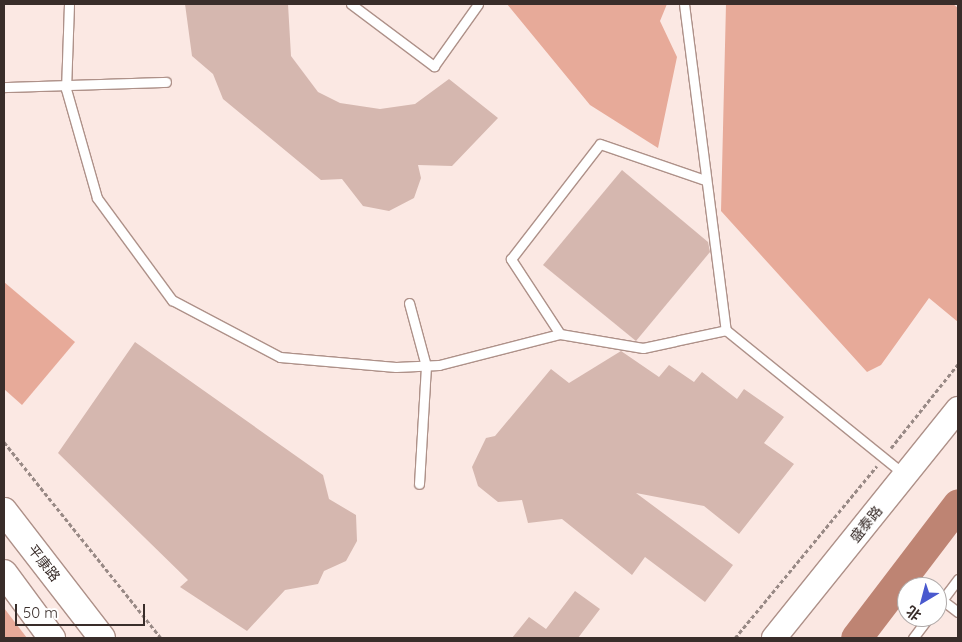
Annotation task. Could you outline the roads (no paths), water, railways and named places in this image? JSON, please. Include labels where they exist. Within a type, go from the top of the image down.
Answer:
[{"type":"main road","name":"平康路","points":[[4,511],[102,638]]},
{"type":"main road","points":[[4,573],[52,638]]},
{"type":"street","name":"盛泰路","points":[[774,638],[958,410]]},
{"type":"lane","points":[[69,4],[66,85],[97,198],[172,300],[280,357],[426,366],[560,334],[642,348],[726,330]]},
{"type":"lane","points":[[351,4],[434,66],[478,4]]},
{"type":"lane","points":[[684,4],[705,180],[726,330],[906,475]]},
{"type":"lane","points":[[4,87],[166,82]]},
{"type":"lane","points":[[560,334],[511,258],[600,144],[705,180]]},
{"type":"lane","points":[[408,303],[426,366],[419,484]]},
{"type":"lane","points":[[947,594],[958,579]]},
{"type":"lane","points":[[913,638],[921,627]]},
{"type":"waterway","points":[[856,638],[958,504]]}]
